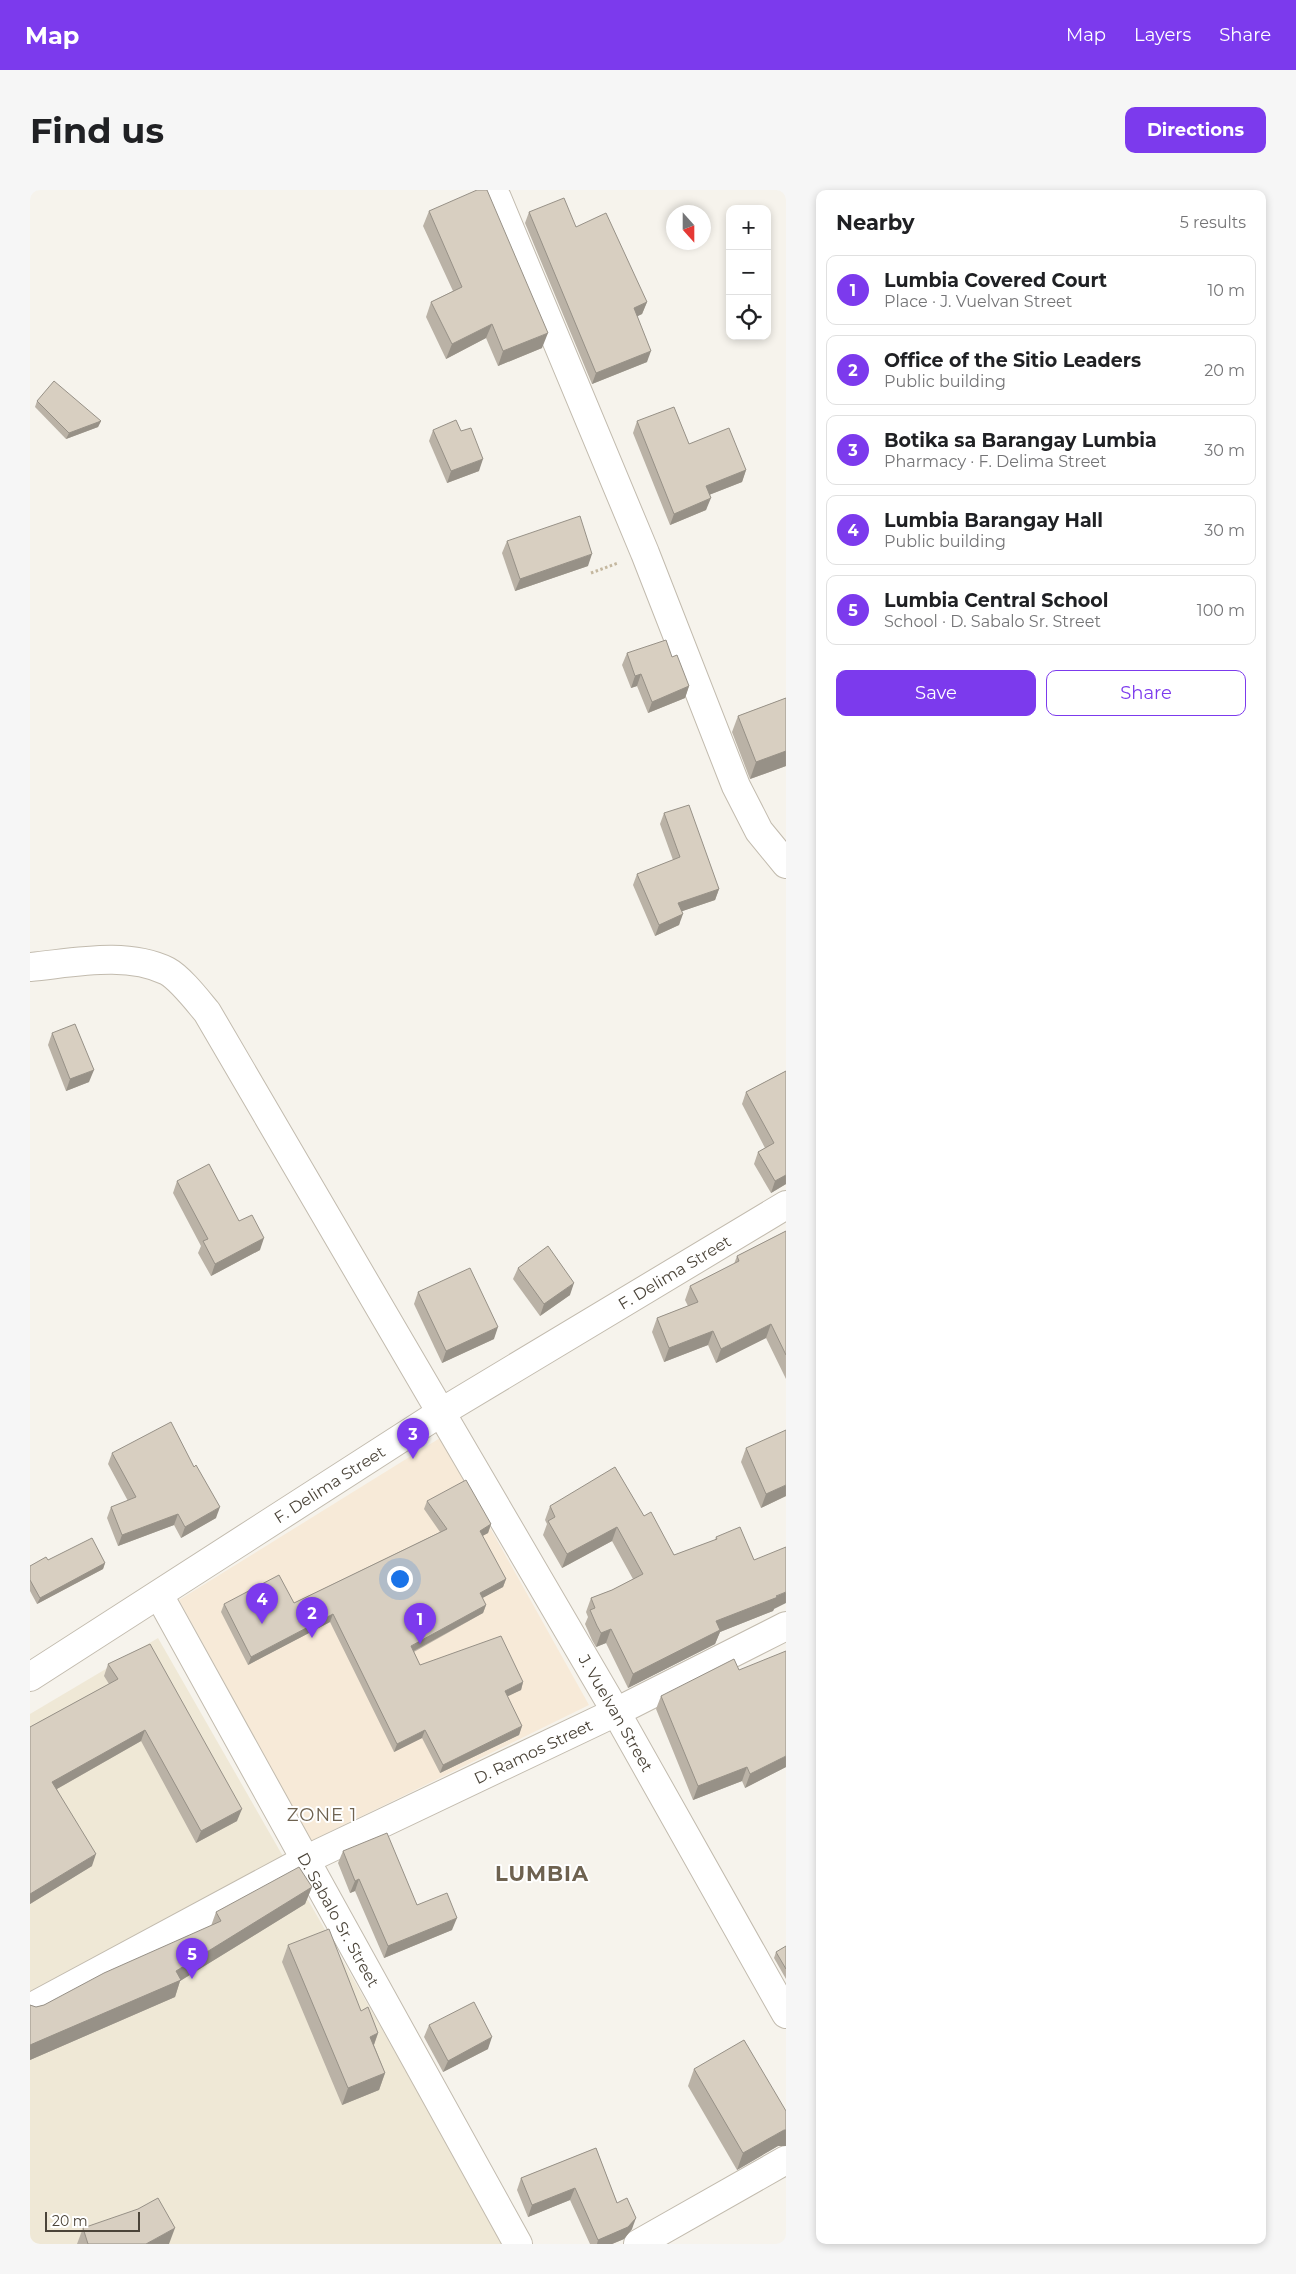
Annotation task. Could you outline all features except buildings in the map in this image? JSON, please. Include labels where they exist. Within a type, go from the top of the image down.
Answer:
[{"type":"street","points":[[497,198],[645,553],[736,786],[759,832],[786,864]]},
{"type":"street","name":"J. Vuelvan Street","points":[[30,967],[108,960],[140,963],[168,972],[207,1012],[616,1712],[786,2014]]},
{"type":"street","name":"F. Delima Street","points":[[30,1678],[440,1413],[786,1204]]},
{"type":"street","name":"D. Sabalo Sr. Street","points":[[159,1595],[518,2244]]},
{"type":"street","name":"D. Ramos Street","points":[[30,2008],[305,1860],[616,1712],[786,1626]]},
{"type":"street","points":[[638,2244],[786,2160]]},
{"type":"shaded area","points":[[440,1438],[589,1705],[311,1841],[179,1600]]},
{"type":"shaded area","points":[[158,1638],[505,2244],[30,2244],[30,1714]]},
{"type":"place","name":"Botika sa Barangay Lumbia","points":[[413,1459]]},
{"type":"place","name":"Lumbia Barangay Hall","points":[[262,1624]]},
{"type":"place","name":"Office of the Sitio Leaders","points":[[312,1638]]},
{"type":"place","name":"Lumbia Covered Court","points":[[420,1644]]},
{"type":"place","name":"Lumbia Central School","points":[[192,1979]]},
{"type":"district","name":"ZONE 1","points":[[322,1815]]},
{"type":"district","name":"LUMBIA","points":[[542,1873]]}]
